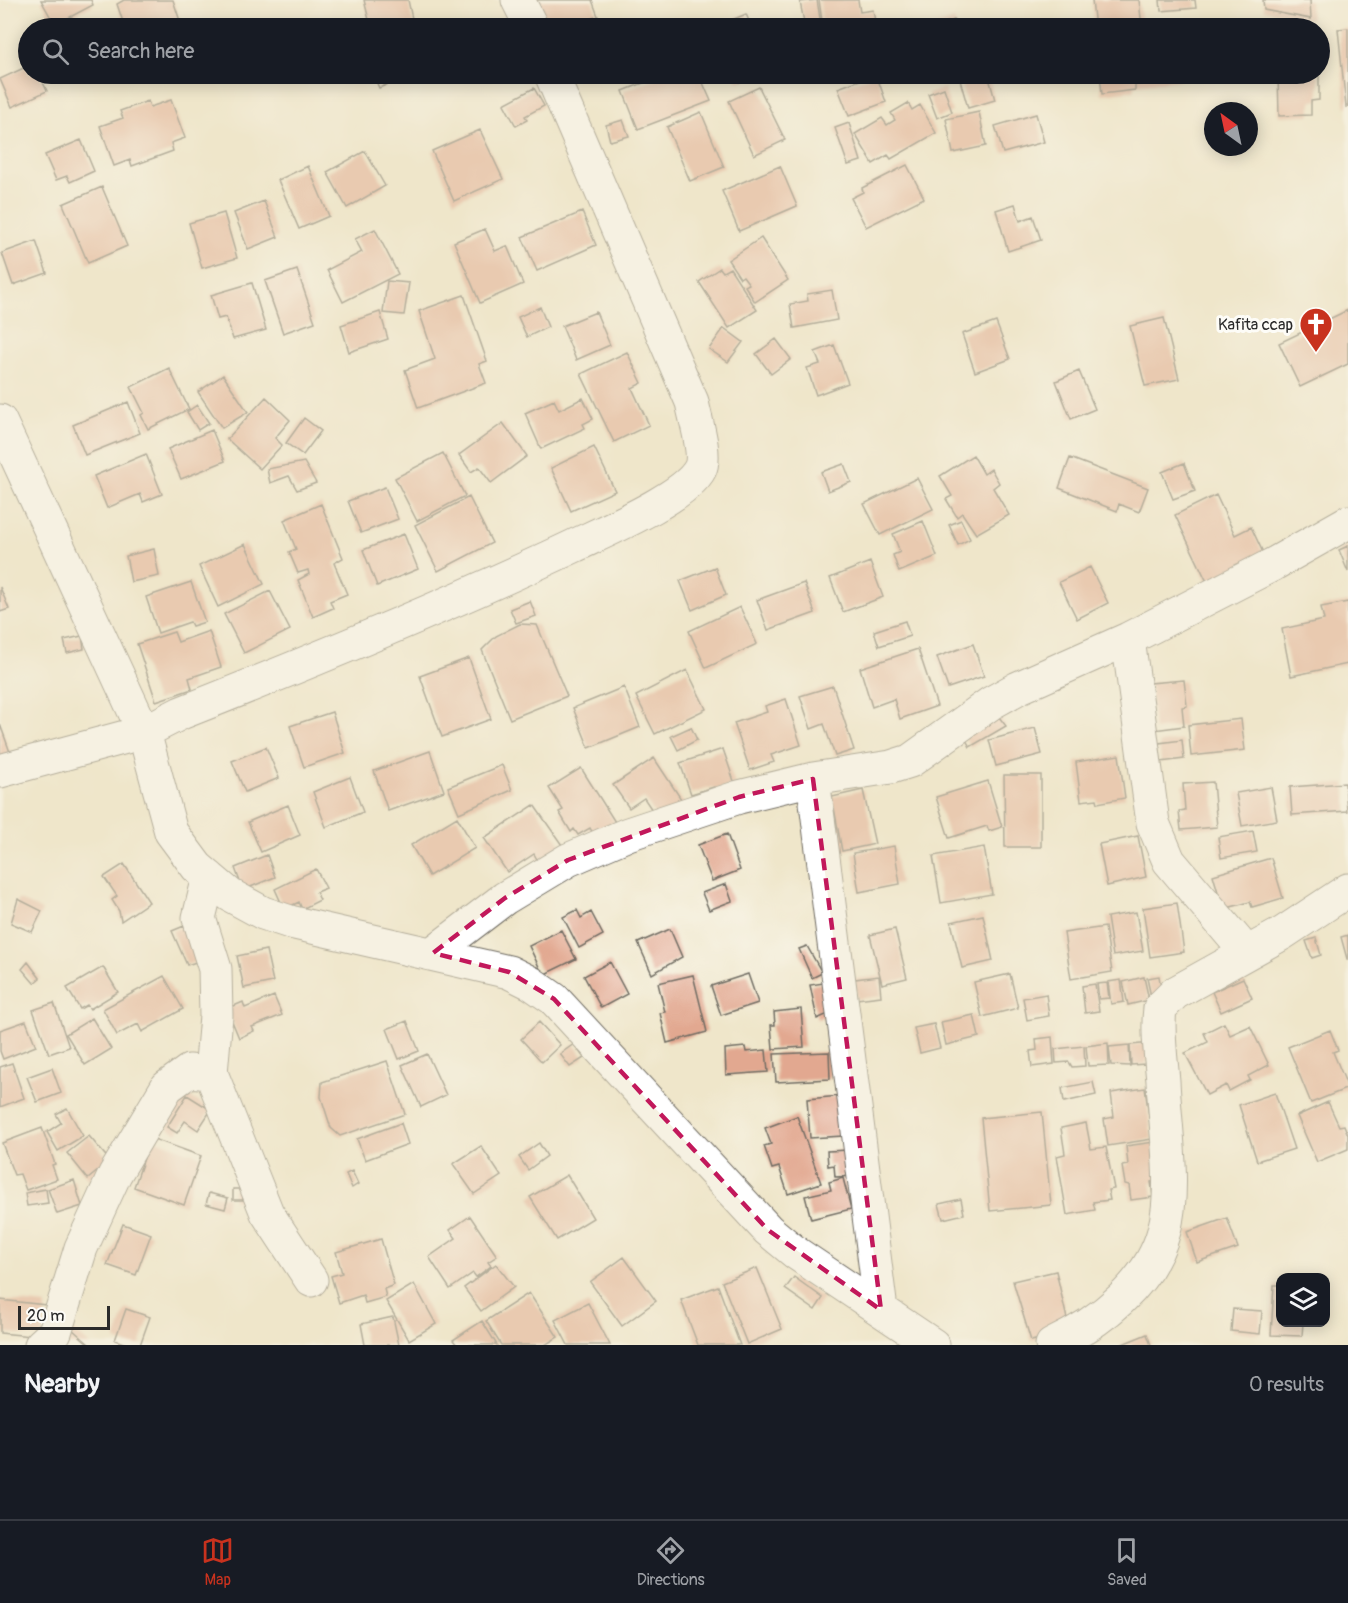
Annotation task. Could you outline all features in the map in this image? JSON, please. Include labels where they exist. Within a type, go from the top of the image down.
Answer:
[{"type":"street","points":[[518,0],[526,18]]},
{"type":"street","points":[[0,771],[144,732],[181,713],[505,579],[641,515],[693,479],[702,467],[702,453],[692,402],[555,84]]},
{"type":"street","points":[[0,421],[144,732],[171,832],[197,867],[230,895],[263,913],[290,922],[509,972],[531,983],[554,999],[768,1230],[796,1253],[933,1345]]},
{"type":"street","points":[[433,953],[505,898],[568,860],[628,834],[739,797],[813,779],[891,767],[910,761],[991,703],[1018,688],[1128,639],[1272,565],[1348,522]]},
{"type":"street","points":[[1128,639],[1154,823],[1169,861],[1247,953]]},
{"type":"street","points":[[813,779],[881,1310]]},
{"type":"street","points":[[209,877],[199,918],[214,969],[216,1016],[211,1073],[267,1213],[310,1280]]},
{"type":"street","points":[[1052,1345],[1086,1326],[1124,1297],[1147,1267],[1164,1232],[1169,1192],[1160,1008],[1175,993],[1247,953],[1348,890]]},
{"type":"street","points":[[41,1345],[55,1332],[81,1248],[115,1174],[167,1087],[189,1071],[211,1073]]},
{"type":"highlighted area","points":[[813,779],[881,1310],[768,1230],[554,999],[509,972],[433,953],[505,898],[568,860],[739,797]]},
{"type":"building","points":[[41,0],[91,0],[93,5],[68,18],[51,18]]},
{"type":"building","points":[[124,0],[173,0],[179,18],[122,18],[117,4]]},
{"type":"building","points":[[364,0],[408,0],[412,18],[368,18]]},
{"type":"building","points":[[538,0],[592,0],[598,16],[592,18],[535,18],[530,3]]},
{"type":"building","points":[[817,0],[820,18],[803,18],[800,2]]},
{"type":"building","points":[[819,0],[858,0],[860,12],[873,10],[874,18],[822,18]]},
{"type":"building","points":[[1092,0],[1139,0],[1141,18],[1094,18]]},
{"type":"building","points":[[1160,0],[1195,0],[1196,8],[1161,11]]},
{"type":"building","points":[[1263,0],[1310,0],[1311,18],[1306,18],[1264,10]]},
{"type":"building","points":[[1348,28],[1348,106],[1346,107],[1338,29]]},
{"type":"building","points":[[18,71],[18,84],[44,84],[47,91],[12,107],[0,79]]},
{"type":"building","points":[[377,84],[389,84],[379,88]]},
{"type":"building","points":[[641,84],[703,84],[711,101],[638,129],[623,91]]},
{"type":"building","points":[[849,84],[880,84],[886,102],[849,116],[838,88]]},
{"type":"building","points":[[961,84],[991,84],[995,100],[968,108]]},
{"type":"building","points":[[1101,84],[1144,84],[1135,85],[1135,90],[1102,94]]},
{"type":"building","points":[[1278,84],[1319,84],[1319,100],[1311,101],[1311,115],[1279,116]]},
{"type":"building","points":[[759,87],[785,140],[754,155],[729,101]]},
{"type":"building","points":[[534,88],[544,106],[525,116],[527,120],[516,126],[504,104]]},
{"type":"building","points":[[944,88],[952,112],[937,118],[928,94]]},
{"type":"building","points":[[171,100],[185,138],[171,143],[173,151],[132,166],[130,160],[114,166],[100,126],[123,118],[120,111],[148,101],[150,107]]},
{"type":"building","points":[[908,103],[912,110],[920,105],[936,133],[891,159],[888,155],[873,164],[855,134],[882,118],[887,125],[895,120],[891,113]]},
{"type":"building","points":[[701,112],[724,167],[690,181],[667,127]]},
{"type":"building","points":[[979,112],[986,146],[953,153],[946,119]]},
{"type":"building","points":[[1036,114],[1044,142],[1003,153],[995,126]]},
{"type":"building","points":[[623,120],[629,136],[610,141],[606,125]]},
{"type":"building","points":[[849,123],[861,161],[848,165],[835,128]]},
{"type":"building","points":[[480,130],[503,179],[454,201],[432,151]]},
{"type":"building","points":[[81,140],[94,171],[70,182],[67,176],[56,180],[45,155]]},
{"type":"building","points":[[365,151],[385,186],[347,208],[327,172]]},
{"type":"building","points":[[907,165],[924,198],[866,227],[851,198],[863,192],[862,188]]},
{"type":"building","points":[[308,166],[329,216],[299,229],[278,180]]},
{"type":"building","points":[[780,166],[797,206],[739,231],[722,191]]},
{"type":"building","points":[[102,187],[127,246],[88,263],[63,204]]},
{"type":"building","points":[[264,201],[278,237],[248,249],[234,213]]},
{"type":"building","points":[[1015,204],[1020,221],[1033,216],[1041,240],[1008,251],[996,210]]},
{"type":"building","points":[[582,212],[596,245],[537,271],[522,237]]},
{"type":"building","points":[[224,213],[237,258],[202,268],[189,223]]},
{"type":"building","points":[[375,229],[398,274],[343,302],[327,270],[362,252],[355,239]]},
{"type":"building","points":[[485,229],[495,251],[507,246],[523,284],[480,303],[454,242]]},
{"type":"building","points":[[761,238],[788,280],[755,302],[745,286],[749,284],[743,276],[740,278],[728,260]]},
{"type":"building","points":[[36,241],[47,273],[13,285],[2,253]]},
{"type":"building","points":[[720,268],[723,272],[730,268],[757,310],[729,328],[699,282]]},
{"type":"building","points":[[297,270],[315,322],[283,333],[265,281]]},
{"type":"building","points":[[387,281],[409,283],[404,315],[383,313]]},
{"type":"building","points":[[252,283],[266,330],[233,339],[226,317],[218,319],[211,295]]},
{"type":"building","points":[[832,290],[837,320],[794,328],[790,304],[808,301],[807,294]]},
{"type":"building","points":[[464,295],[487,361],[479,364],[486,383],[418,408],[405,370],[435,359],[419,311]]},
{"type":"building","points":[[540,307],[548,327],[527,337],[518,317]]},
{"type":"building","name":"Kafita ccap","points":[[1348,310],[1348,364],[1300,387],[1279,343]]},
{"type":"building","points":[[380,312],[388,339],[349,352],[341,325]]},
{"type":"building","points":[[596,312],[610,345],[576,360],[562,326]]},
{"type":"building","points":[[1164,318],[1179,379],[1145,386],[1130,326]]},
{"type":"building","points":[[996,322],[1010,359],[975,372],[962,334]]},
{"type":"building","points":[[724,328],[743,342],[728,362],[709,349]]},
{"type":"building","points":[[776,339],[791,359],[771,374],[756,354]]},
{"type":"building","points":[[834,345],[848,383],[816,395],[807,368],[820,364],[815,352]]},
{"type":"building","points":[[627,352],[642,383],[632,388],[649,425],[614,442],[581,374]]},
{"type":"building","points":[[169,368],[189,409],[148,429],[141,415],[144,413],[131,387]]},
{"type":"building","points":[[1079,371],[1095,409],[1071,419],[1056,381]]},
{"type":"building","points":[[223,375],[248,412],[222,428],[198,392]]},
{"type":"building","points":[[266,397],[290,420],[275,438],[282,445],[260,469],[227,439]]},
{"type":"building","points":[[583,398],[593,419],[583,424],[585,428],[541,449],[525,413],[554,400],[559,410]]},
{"type":"building","points":[[128,402],[140,433],[85,455],[73,425]]},
{"type":"building","points":[[197,405],[209,423],[198,430],[187,412]]},
{"type":"building","points":[[304,418],[321,431],[303,455],[286,443]]},
{"type":"building","points":[[503,423],[527,456],[491,483],[479,467],[471,472],[459,455]]},
{"type":"building","points":[[212,430],[225,461],[181,479],[168,449]]},
{"type":"building","points":[[594,447],[615,491],[571,511],[551,468]]},
{"type":"building","points":[[443,453],[465,496],[417,521],[395,478]]},
{"type":"building","points":[[146,454],[162,494],[143,502],[140,494],[107,508],[94,476]]},
{"type":"building","points":[[973,455],[984,474],[991,469],[999,483],[993,488],[1009,515],[976,534],[962,513],[957,517],[946,499],[952,496],[940,476]]},
{"type":"building","points":[[1070,458],[1148,488],[1139,512],[1119,504],[1117,511],[1059,488]]},
{"type":"building","points":[[304,462],[316,483],[297,490],[289,476],[270,483],[267,469]]},
{"type":"building","points":[[1184,463],[1195,491],[1173,499],[1162,472]]},
{"type":"building","points":[[844,464],[851,482],[828,491],[821,472]]},
{"type":"building","points":[[917,478],[933,509],[880,535],[864,504]]},
{"type":"building","points":[[385,487],[398,519],[361,533],[348,501]]},
{"type":"building","points":[[1216,495],[1235,535],[1251,527],[1266,559],[1209,586],[1175,515]]},
{"type":"building","points":[[469,497],[492,543],[438,571],[415,525]]},
{"type":"building","points":[[321,504],[343,558],[334,563],[347,594],[330,601],[333,608],[313,617],[298,580],[309,574],[308,570],[298,573],[289,552],[296,549],[284,520]]},
{"type":"building","points":[[961,520],[970,539],[958,545],[949,525]]},
{"type":"building","points":[[923,521],[937,556],[899,572],[893,555],[900,552],[893,534]]},
{"type":"building","points":[[404,534],[418,569],[377,586],[363,550]]},
{"type":"building","points":[[245,544],[264,584],[218,607],[199,566]]},
{"type":"building","points":[[1348,546],[1348,572],[1339,550]]},
{"type":"building","points":[[154,549],[159,576],[131,582],[126,556]]},
{"type":"building","points":[[870,562],[883,597],[843,612],[830,578]]},
{"type":"building","points":[[715,567],[726,595],[692,610],[680,581]]},
{"type":"building","points":[[1090,567],[1108,603],[1077,619],[1059,582]]},
{"type":"building","points":[[191,582],[205,622],[192,626],[190,622],[158,633],[146,597]]},
{"type":"building","points":[[804,583],[815,613],[768,630],[757,600]]},
{"type":"building","points":[[0,587],[9,609],[0,612]]},
{"type":"building","points":[[270,591],[290,630],[244,653],[224,614]]},
{"type":"building","points":[[530,601],[536,616],[516,623],[510,609]]},
{"type":"building","points":[[1348,602],[1348,664],[1291,676],[1282,629],[1324,620],[1321,607]]},
{"type":"building","points":[[740,607],[757,644],[706,668],[689,631]]},
{"type":"building","points":[[905,621],[910,636],[879,646],[874,631]]},
{"type":"building","points":[[520,624],[537,625],[567,696],[510,719],[482,650],[496,636]]},
{"type":"building","points":[[209,631],[221,667],[189,678],[192,689],[156,701],[137,644],[174,632],[178,642]]},
{"type":"building","points":[[82,636],[84,649],[67,653],[64,640]]},
{"type":"building","points":[[973,644],[984,676],[948,688],[937,657]]},
{"type":"building","points":[[918,649],[937,706],[900,719],[894,699],[872,707],[860,668]]},
{"type":"building","points":[[469,658],[491,719],[442,737],[420,676]]},
{"type":"building","points":[[687,670],[706,709],[655,734],[636,696]]},
{"type":"building","points":[[1184,680],[1187,706],[1182,707],[1184,726],[1154,730],[1150,683]]},
{"type":"building","points":[[833,686],[854,750],[835,756],[824,724],[811,729],[800,696]]},
{"type":"building","points":[[624,687],[640,727],[589,748],[573,708]]},
{"type":"building","points":[[786,699],[801,745],[771,755],[774,762],[750,770],[734,723],[767,712],[765,706]]},
{"type":"building","points":[[332,712],[345,753],[304,767],[290,726]]},
{"type":"building","points":[[999,717],[1006,726],[970,747],[965,738]]},
{"type":"building","points":[[1241,719],[1245,750],[1191,756],[1188,725]]},
{"type":"building","points":[[0,724],[11,755],[0,759]]},
{"type":"building","points":[[691,727],[697,740],[678,750],[671,736]]},
{"type":"building","points":[[1035,728],[1042,754],[996,766],[989,740]]},
{"type":"building","points":[[1182,740],[1184,759],[1161,762],[1159,743]]},
{"type":"building","points":[[266,747],[279,778],[245,792],[232,761]]},
{"type":"building","points":[[723,749],[735,784],[715,791],[714,787],[691,794],[680,763]]},
{"type":"building","points":[[430,751],[444,791],[388,811],[374,771]]},
{"type":"building","points":[[1119,755],[1125,798],[1098,803],[1097,799],[1081,801],[1076,762]]},
{"type":"building","points":[[654,758],[685,805],[660,822],[644,798],[629,808],[613,785]]},
{"type":"building","points":[[502,765],[512,790],[459,813],[448,787]]},
{"type":"building","points":[[581,768],[615,822],[594,835],[590,828],[578,835],[574,829],[571,832],[559,812],[563,810],[549,788]]},
{"type":"building","points":[[1004,775],[1041,775],[1041,847],[1005,847]]},
{"type":"building","points":[[350,777],[363,812],[326,827],[313,792]]},
{"type":"building","points":[[988,781],[1002,827],[989,831],[987,826],[949,838],[936,797]]},
{"type":"building","points":[[1213,782],[1217,827],[1181,830],[1179,811],[1185,810],[1183,784]]},
{"type":"building","points":[[1345,783],[1347,811],[1292,815],[1290,787]]},
{"type":"building","points":[[1271,787],[1277,820],[1242,826],[1236,793]]},
{"type":"building","points":[[863,790],[875,844],[842,851],[832,797]]},
{"type":"building","points":[[288,805],[300,835],[261,852],[248,822]]},
{"type":"building","points":[[534,805],[562,845],[538,861],[534,854],[507,872],[484,838]]},
{"type":"building","points":[[457,817],[475,848],[429,876],[411,845]]},
{"type":"building","points":[[1253,831],[1257,852],[1221,858],[1218,837]]},
{"type":"building","points":[[727,834],[740,870],[712,881],[698,845]]},
{"type":"building","points":[[1138,836],[1146,877],[1107,886],[1099,844]]},
{"type":"building","points":[[894,846],[900,884],[859,892],[853,853]]},
{"type":"building","points":[[984,847],[992,894],[941,903],[933,856]]},
{"type":"building","points":[[267,855],[275,877],[243,890],[235,868]]},
{"type":"building","points":[[1271,858],[1283,898],[1252,907],[1250,902],[1223,909],[1213,875]]},
{"type":"building","points":[[124,864],[149,902],[121,921],[119,911],[112,900],[117,896],[104,877]]},
{"type":"building","points":[[316,869],[326,888],[316,892],[320,900],[302,909],[299,902],[284,909],[275,889]]},
{"type":"building","points":[[726,884],[732,901],[709,910],[702,893]]},
{"type":"building","points":[[18,899],[42,911],[32,932],[11,923]]},
{"type":"building","points":[[1177,903],[1184,952],[1150,957],[1143,908]]},
{"type":"building","points":[[577,910],[581,918],[591,912],[603,935],[579,948],[563,917]]},
{"type":"building","points":[[1136,912],[1143,951],[1113,956],[1107,917]]},
{"type":"building","points":[[983,915],[993,961],[962,968],[951,922]]},
{"type":"building","points":[[184,926],[199,961],[187,965],[172,931]]},
{"type":"building","points":[[1105,927],[1112,972],[1071,979],[1064,933]]},
{"type":"building","points":[[670,929],[682,957],[652,974],[638,943]]},
{"type":"building","points":[[895,929],[907,978],[882,984],[870,935]]},
{"type":"building","points":[[561,930],[576,959],[543,975],[529,946]]},
{"type":"building","points":[[1348,935],[1348,959],[1347,959],[1341,937]]},
{"type":"building","points":[[1316,938],[1321,955],[1312,958],[1306,941]]},
{"type":"building","points":[[807,946],[822,973],[812,978],[799,949]]},
{"type":"building","points":[[266,950],[273,982],[244,988],[237,956]]},
{"type":"building","points":[[28,962],[40,978],[34,983],[22,969]]},
{"type":"building","points":[[610,962],[627,994],[601,1008],[584,976]]},
{"type":"building","points":[[103,967],[118,992],[90,1009],[87,1005],[80,1009],[67,988]]},
{"type":"building","points":[[748,974],[758,1003],[721,1015],[711,986]]},
{"type":"building","points":[[1010,974],[1018,1008],[982,1017],[974,982]]},
{"type":"building","points":[[693,975],[707,1032],[667,1043],[660,1013],[665,1012],[658,983]]},
{"type":"building","points":[[164,976],[183,1009],[142,1032],[138,1024],[117,1035],[103,1009]]},
{"type":"building","points":[[879,976],[881,996],[857,999],[855,979]]},
{"type":"building","points":[[1159,976],[1162,994],[1151,997],[1147,978]]},
{"type":"building","points":[[1144,977],[1149,1000],[1128,1005],[1123,982]]},
{"type":"building","points":[[1243,978],[1252,998],[1221,1012],[1212,992]]},
{"type":"building","points":[[1121,980],[1124,1002],[1111,1004],[1108,982]]},
{"type":"building","points":[[830,982],[835,1011],[817,1019],[810,985]]},
{"type":"building","points":[[1107,983],[1109,998],[1099,999],[1097,984]]},
{"type":"building","points":[[1095,984],[1099,1011],[1085,1013],[1082,986]]},
{"type":"building","points":[[1046,994],[1049,1016],[1027,1020],[1023,998]]},
{"type":"building","points":[[274,996],[282,1015],[252,1027],[254,1031],[239,1038],[227,1009],[243,1002],[245,1008]]},
{"type":"building","points":[[54,1003],[69,1047],[49,1054],[33,1010]]},
{"type":"building","points":[[801,1009],[804,1047],[773,1049],[771,1025],[775,1025],[774,1012]]},
{"type":"building","points":[[974,1015],[979,1037],[946,1045],[941,1022]]},
{"type":"building","points":[[92,1018],[111,1049],[85,1065],[66,1034]]},
{"type":"building","points":[[26,1021],[36,1046],[3,1059],[0,1051],[0,1030]]},
{"type":"building","points":[[407,1021],[419,1051],[399,1059],[387,1029]]},
{"type":"building","points":[[539,1022],[560,1045],[542,1062],[521,1039]]},
{"type":"building","points":[[1224,1023],[1230,1035],[1250,1026],[1269,1065],[1248,1076],[1250,1080],[1229,1091],[1226,1085],[1207,1095],[1185,1053],[1208,1042],[1204,1033]]},
{"type":"building","points":[[934,1024],[940,1048],[920,1053],[914,1028]]},
{"type":"building","points":[[1330,1030],[1338,1050],[1333,1052],[1348,1088],[1311,1103],[1288,1047]]},
{"type":"building","points":[[1052,1037],[1054,1064],[1032,1067],[1030,1051],[1037,1050],[1036,1039]]},
{"type":"building","points":[[1108,1043],[1109,1065],[1088,1066],[1086,1046]]},
{"type":"building","points":[[1153,1043],[1146,1064],[1131,1065],[1130,1045]]},
{"type":"building","points":[[574,1044],[584,1058],[570,1067],[560,1054]]},
{"type":"building","points":[[1129,1045],[1130,1066],[1111,1065],[1109,1047]]},
{"type":"building","points":[[1084,1046],[1085,1066],[1072,1067],[1069,1062],[1056,1063],[1055,1049]]},
{"type":"building","points":[[745,1047],[746,1052],[766,1050],[768,1072],[726,1075],[725,1049]]},
{"type":"building","points":[[829,1052],[830,1079],[776,1082],[774,1054]]},
{"type":"building","points":[[427,1054],[446,1095],[421,1107],[402,1065]]},
{"type":"building","points":[[387,1061],[405,1114],[340,1136],[331,1128],[321,1097],[322,1082]]},
{"type":"building","points":[[12,1063],[24,1098],[0,1107],[0,1067]]},
{"type":"building","points":[[52,1068],[61,1093],[37,1102],[27,1077]]},
{"type":"building","points":[[1093,1082],[1096,1095],[1064,1102],[1062,1088]]},
{"type":"building","points":[[1145,1088],[1152,1139],[1108,1146],[1104,1119],[1114,1117],[1111,1093]]},
{"type":"building","points":[[1275,1093],[1294,1149],[1257,1161],[1239,1105]]},
{"type":"building","points":[[187,1095],[211,1110],[198,1130],[185,1121],[177,1133],[167,1127]]},
{"type":"building","points":[[840,1096],[843,1136],[810,1138],[807,1099]]},
{"type":"building","points":[[1328,1102],[1339,1126],[1344,1125],[1348,1135],[1348,1149],[1317,1162],[1297,1116]]},
{"type":"building","points":[[67,1108],[83,1136],[58,1151],[47,1132],[61,1123],[56,1114]]},
{"type":"building","points":[[1042,1112],[1051,1205],[990,1211],[981,1118]]},
{"type":"building","points":[[797,1116],[821,1183],[788,1194],[779,1167],[772,1169],[764,1146],[771,1144],[765,1128]]},
{"type":"building","points":[[401,1123],[408,1144],[365,1160],[357,1139]]},
{"type":"building","points":[[1086,1123],[1091,1149],[1106,1147],[1114,1189],[1108,1190],[1110,1200],[1093,1202],[1095,1210],[1067,1215],[1057,1156],[1065,1154],[1061,1128]]},
{"type":"building","points":[[42,1128],[55,1164],[52,1165],[57,1179],[26,1190],[20,1174],[14,1175],[2,1143]]},
{"type":"building","points":[[89,1136],[110,1161],[88,1179],[67,1153]]},
{"type":"building","points":[[151,1138],[201,1156],[184,1205],[134,1187]]},
{"type":"building","points":[[1154,1142],[1159,1181],[1151,1182],[1153,1197],[1131,1200],[1129,1185],[1125,1184],[1122,1166],[1128,1165],[1126,1146]]},
{"type":"building","points":[[539,1143],[547,1156],[528,1170],[519,1157]]},
{"type":"building","points":[[481,1146],[501,1176],[474,1194],[453,1164]]},
{"type":"building","points":[[850,1150],[852,1176],[835,1177],[834,1165],[828,1166],[827,1151]]},
{"type":"building","points":[[352,1171],[358,1184],[352,1188],[346,1174]]},
{"type":"building","points":[[567,1175],[593,1218],[557,1240],[530,1197]]},
{"type":"building","points":[[843,1178],[851,1209],[811,1219],[805,1196],[831,1190],[829,1182]]},
{"type":"building","points":[[74,1180],[82,1206],[57,1214],[48,1189]]},
{"type":"building","points":[[46,1189],[48,1203],[27,1206],[25,1193]]},
{"type":"building","points":[[233,1189],[243,1189],[243,1200],[233,1200]]},
{"type":"building","points":[[209,1193],[228,1198],[225,1209],[206,1204]]},
{"type":"building","points":[[961,1199],[964,1214],[943,1219],[939,1204]]},
{"type":"building","points":[[470,1216],[497,1256],[488,1262],[491,1266],[476,1277],[473,1273],[450,1289],[429,1257],[456,1238],[450,1230]]},
{"type":"building","points":[[1227,1218],[1238,1248],[1197,1262],[1187,1232]]},
{"type":"building","points":[[123,1224],[151,1234],[136,1275],[107,1265]]},
{"type":"building","points":[[381,1239],[394,1285],[384,1289],[386,1297],[365,1303],[363,1295],[339,1303],[331,1276],[342,1273],[336,1252]]},
{"type":"building","points":[[624,1257],[656,1301],[622,1326],[590,1282]]},
{"type":"building","points":[[496,1264],[514,1287],[481,1311],[464,1288]]},
{"type":"building","points":[[757,1268],[782,1329],[747,1344],[722,1282]]},
{"type":"building","points":[[1056,1271],[1070,1332],[1031,1341],[1013,1281]]},
{"type":"building","points":[[794,1277],[823,1298],[815,1310],[785,1289]]},
{"type":"building","points":[[414,1284],[436,1324],[409,1340],[386,1301]]},
{"type":"building","points":[[1274,1285],[1276,1285],[1276,1327],[1303,1327],[1302,1336],[1271,1335]]},
{"type":"building","points":[[718,1286],[740,1345],[698,1345],[681,1300]]},
{"type":"building","points":[[529,1293],[558,1337],[545,1345],[501,1345],[486,1321]]},
{"type":"building","points":[[0,1300],[46,1305],[42,1337],[0,1333]]},
{"type":"building","points":[[588,1303],[610,1345],[568,1345],[555,1320]]},
{"type":"building","points":[[126,1309],[150,1317],[140,1345],[129,1345],[115,1340]]},
{"type":"building","points":[[1233,1309],[1262,1311],[1260,1334],[1231,1331]]},
{"type":"building","points":[[393,1317],[399,1345],[365,1345],[361,1324]]},
{"type":"building","points":[[482,1321],[497,1345],[457,1345],[453,1340]]},
{"type":"building","points":[[72,1329],[90,1345],[58,1345]]},
{"type":"building","points":[[1147,1334],[1151,1345],[1120,1345]]},
{"type":"place","name":"Kafita ccap","points":[[1316,353]]}]
